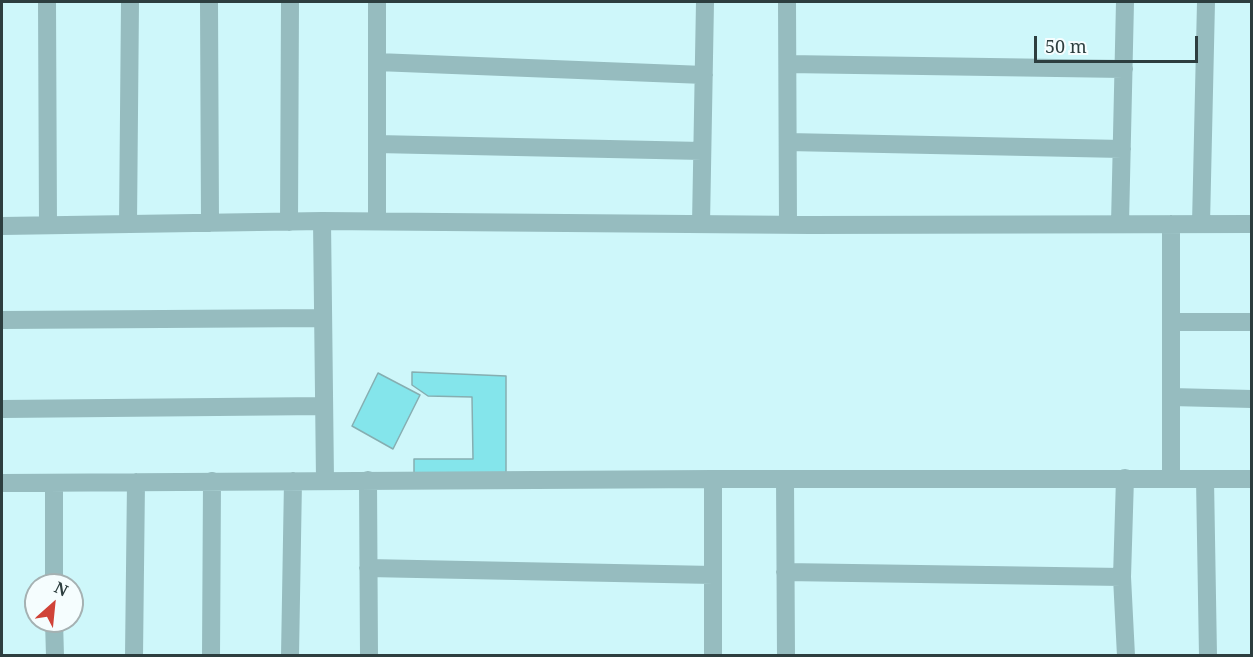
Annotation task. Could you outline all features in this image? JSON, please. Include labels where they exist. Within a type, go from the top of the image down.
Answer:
[{"type":"street","points":[[47,2],[48,225]]},
{"type":"street","points":[[128,224],[130,2]]},
{"type":"street","points":[[209,2],[210,223]]},
{"type":"street","points":[[289,222],[290,2]]},
{"type":"street","points":[[377,2],[378,221]]},
{"type":"street","points":[[701,224],[705,2]]},
{"type":"street","points":[[788,2],[788,225]]},
{"type":"street","points":[[1120,224],[1125,2]]},
{"type":"street","points":[[1201,224],[1206,2]]},
{"type":"street","points":[[377,62],[704,75]]},
{"type":"street","points":[[788,64],[1124,69]]},
{"type":"street","points":[[788,142],[1122,149]]},
{"type":"street","points":[[377,144],[702,152]]},
{"type":"street","points":[[2,226],[322,221],[788,225],[1251,224]]},
{"type":"street","points":[[322,221],[325,480]]},
{"type":"street","points":[[1171,224],[1171,479]]},
{"type":"street","points":[[2,320],[323,318]]},
{"type":"street","points":[[1171,322],[1251,322]]},
{"type":"street","points":[[1171,398],[1251,399]]},
{"type":"street","points":[[2,409],[324,406]]},
{"type":"street","points":[[1125,478],[1122,577],[1126,656]]},
{"type":"street","points":[[1205,478],[1208,656]]},
{"type":"street","points":[[712,479],[713,656]]},
{"type":"street","points":[[785,479],[786,656]]},
{"type":"street","points":[[2,483],[325,480],[1251,479]]},
{"type":"street","points":[[368,480],[369,656]]},
{"type":"street","points":[[211,656],[212,481]]},
{"type":"street","points":[[290,656],[293,481]]},
{"type":"street","points":[[134,656],[136,482]]},
{"type":"street","points":[[54,483],[54,573]]},
{"type":"street","points":[[368,568],[713,575]]},
{"type":"street","points":[[785,572],[1122,577]]},
{"type":"street","points":[[54,633],[55,656]]},
{"type":"building","points":[[412,372],[506,376],[506,473],[414,474],[414,459],[473,459],[472,397],[428,396],[412,385]]},
{"type":"building","points":[[378,373],[420,395],[393,449],[352,426]]}]
